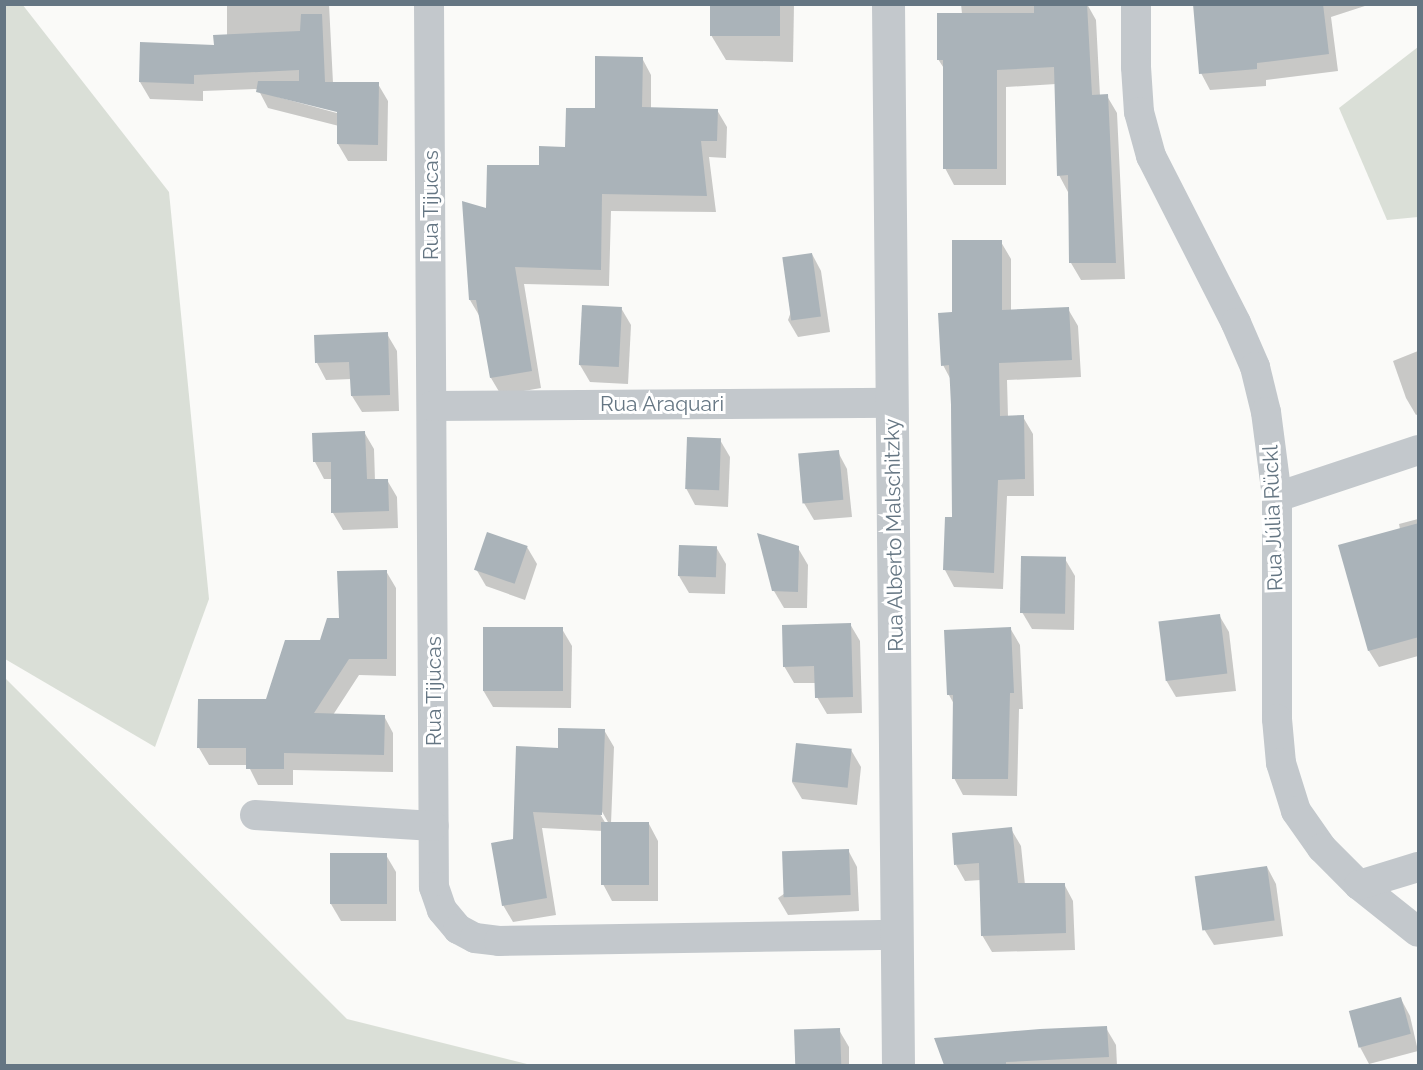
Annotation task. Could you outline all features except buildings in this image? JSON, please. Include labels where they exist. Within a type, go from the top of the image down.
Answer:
[{"type":"street","name":"Rua Tijucas","points":[[429,4],[435,887],[442,910],[458,928],[475,938],[499,941],[897,935]]},
{"type":"street","name":"Rua Alberto Malschitzky","points":[[888,4],[898,1065]]},
{"type":"street","name":"Rua Júlia Rückl","points":[[1136,4],[1139,112],[1151,156],[1236,322],[1255,367],[1266,412],[1277,497],[1277,719],[1281,763],[1296,811],[1322,848],[1359,885],[1419,932]]},
{"type":"street","name":"Rua Araquari","points":[[432,406],[893,403]]},
{"type":"street","points":[[1277,497],[1419,450]]},
{"type":"street","points":[[255,815],[435,826]]},
{"type":"street","points":[[1359,885],[1419,867]]},
{"type":"shaded area","points":[[22,4],[169,192],[209,599],[155,747],[5,659],[4,5]]},
{"type":"shaded area","points":[[1418,47],[1418,217],[1387,220],[1339,108]]},
{"type":"shaded area","points":[[5,678],[347,1019],[531,1065],[5,1065]]}]
